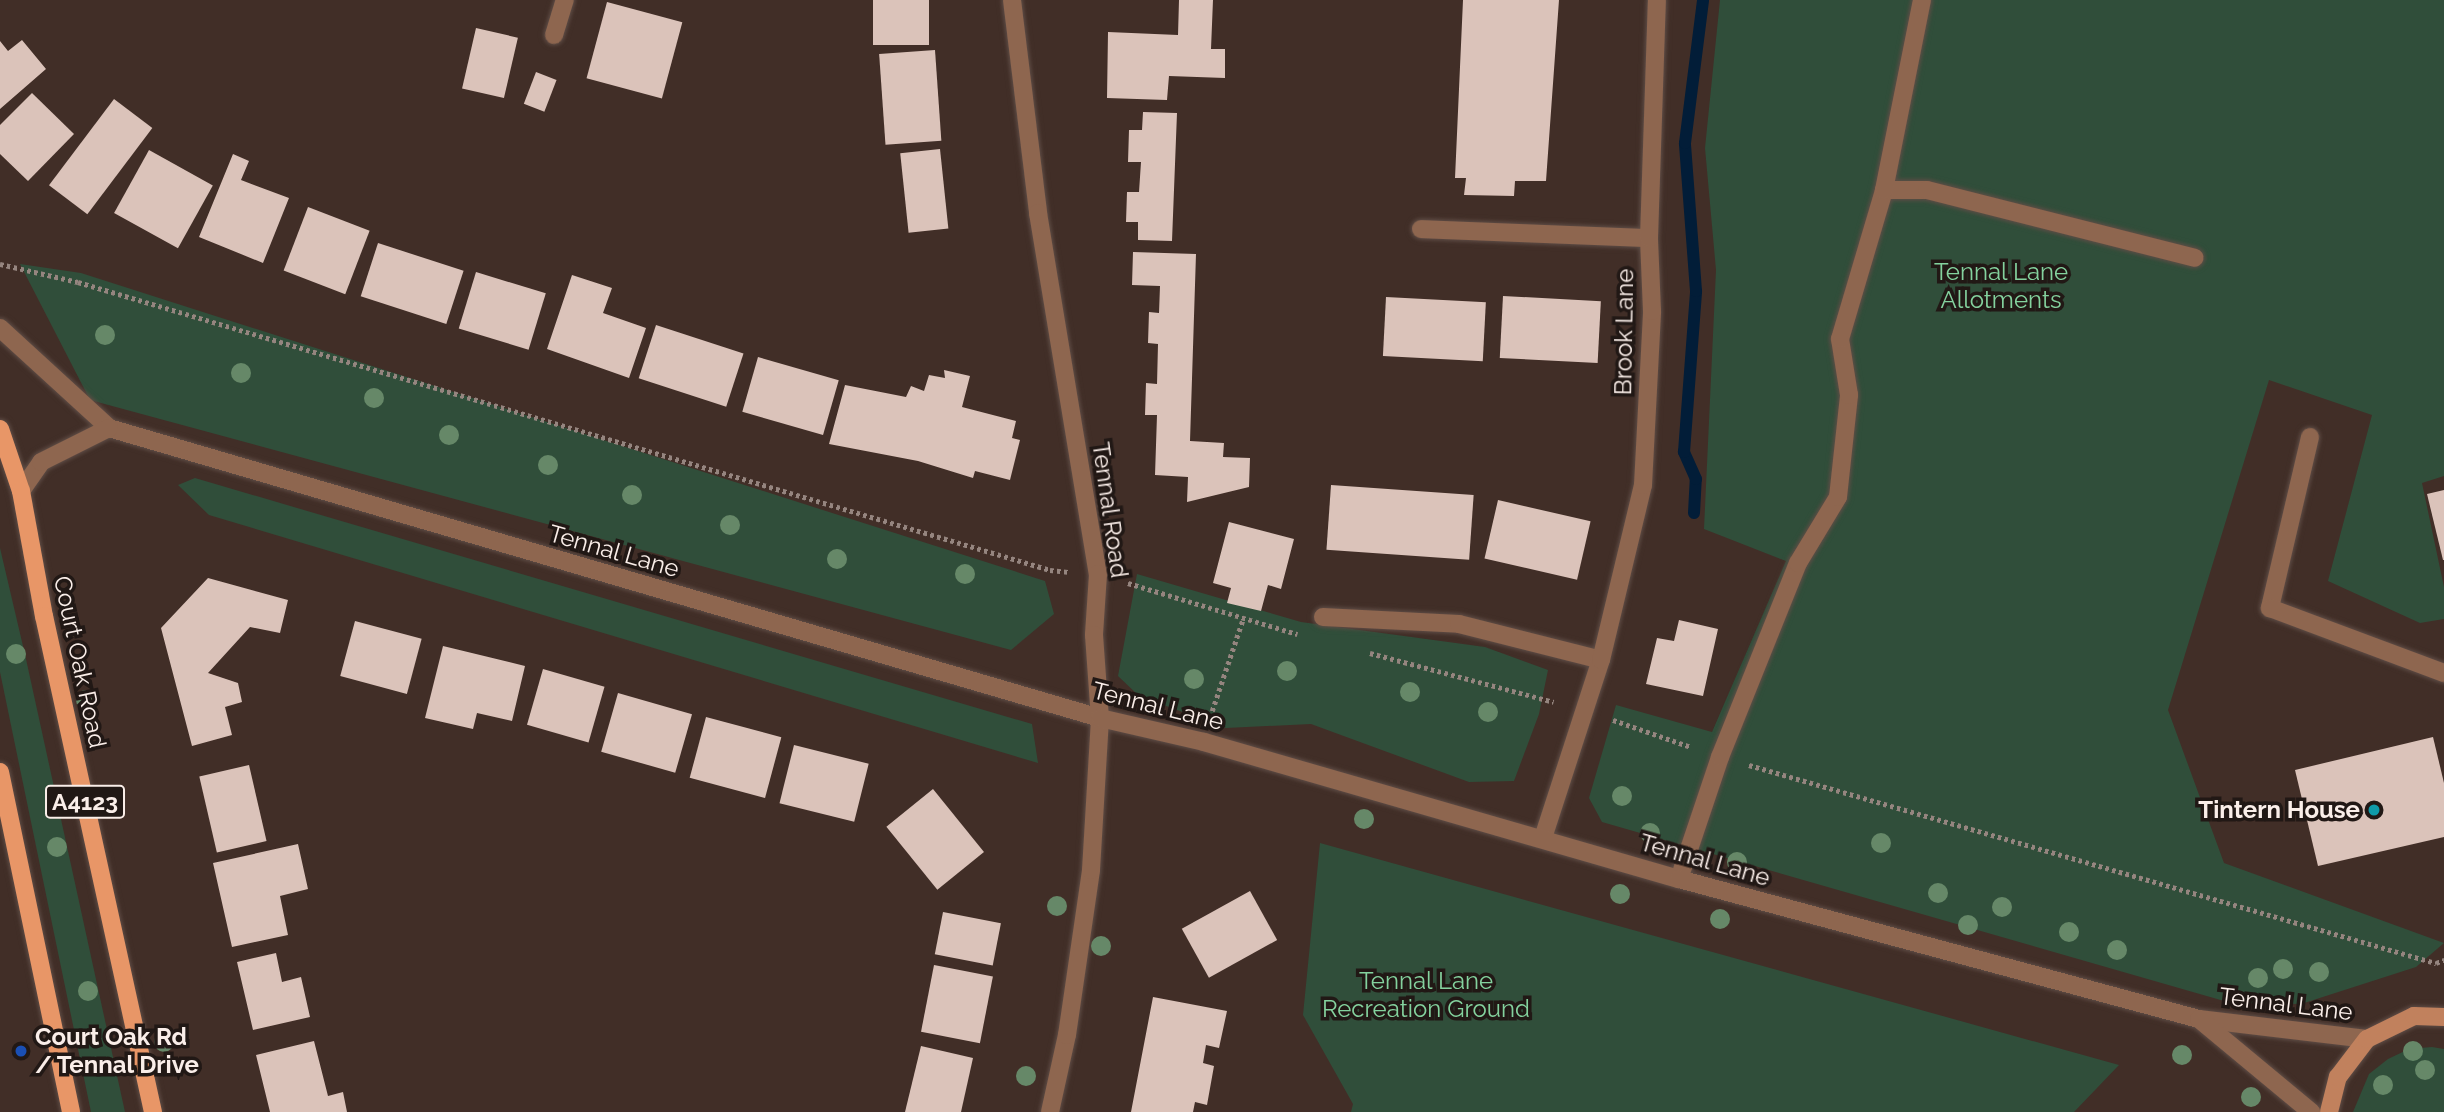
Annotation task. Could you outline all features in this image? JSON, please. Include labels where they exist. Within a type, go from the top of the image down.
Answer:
[{"type":"main road","name":"Court Oak Road","points":[[0,429],[21,491],[44,616],[153,1112]]},
{"type":"main road","name":"A4123","points":[[0,772],[71,1112]]},
{"type":"main road","points":[[2329,1112],[2337,1077],[2367,1039],[2414,1016],[2444,1017]]},
{"type":"street","points":[[554,36],[565,0]]},
{"type":"street","name":"Tennal Road","points":[[1012,0],[1038,213],[1098,574],[1094,635],[1100,718],[1091,870],[1067,1035],[1050,1112]]},
{"type":"street","name":"Brook Lane","points":[[1543,838],[1601,660],[1643,485],[1652,311],[1649,238],[1657,0]]},
{"type":"street","points":[[1679,879],[1720,757],[1798,563],[1838,497],[1849,395],[1840,339],[1884,190],[1922,0]]},
{"type":"street","points":[[1884,190],[1927,190],[2195,258]]},
{"type":"street","points":[[1421,229],[1649,238]]},
{"type":"street","name":"Tennal Lane","points":[[0,328],[109,428],[1100,718],[1204,742],[1679,879],[2199,1019],[2367,1039]]},
{"type":"street","points":[[21,491],[41,461],[109,428]]},
{"type":"street","points":[[2310,437],[2270,608],[2444,673]]},
{"type":"street","points":[[1323,617],[1459,624],[1601,660]]},
{"type":"street","name":"Tennal Lane","points":[[2199,1019],[2311,1112]]},
{"type":"path","points":[[0,264],[92,286],[1050,570],[1098,574],[1309,637]]},
{"type":"path","points":[[1204,742],[1243,619]]},
{"type":"path","points":[[1361,651],[1583,710],[1720,757],[2436,963],[2444,960]]},
{"type":"green space","name":"Tennal Lane Allotments","points":[[1720,0],[2444,0],[2444,476],[2422,483],[2444,587],[2444,619],[2420,623],[2328,581],[2372,415],[2269,380],[2168,710],[2224,863],[2444,943],[2416,967],[2301,1004],[2231,1003],[1602,822],[1589,798],[1616,705],[1712,732],[1786,561],[1704,529],[1716,270],[1705,148]]},
{"type":"green space","points":[[20,264],[81,273],[1045,581],[1054,614],[1011,650],[90,400]]},
{"type":"green space","points":[[195,478],[1032,724],[1038,763],[209,515],[178,485]]},
{"type":"green space","points":[[0,548],[125,1112],[91,1112],[0,672]]},
{"type":"green space","points":[[1137,574],[1301,622],[1485,647],[1548,670],[1539,714],[1514,781],[1469,782],[1311,724],[1226,728],[1139,696],[1118,676]]},
{"type":"green space","name":"Tennal Lane Recreation Ground","points":[[1320,843],[2119,1065],[2074,1112],[1351,1112],[1353,1104],[1303,1015]]},
{"type":"green space","points":[[2409,1049],[2444,1049],[2444,1112],[2353,1112],[2369,1074],[2388,1059]]},
{"type":"building","points":[[873,0],[929,0],[929,45],[873,45]]},
{"type":"building","points":[[1179,0],[1213,0],[1211,49],[1225,49],[1225,78],[1169,76],[1167,100],[1107,98],[1108,32],[1178,35]]},
{"type":"building","points":[[1463,0],[1559,0],[1546,181],[1515,181],[1514,196],[1464,195],[1466,178],[1455,178]]},
{"type":"building","points":[[607,2],[682,22],[662,98],[587,78]]},
{"type":"building","points":[[476,28],[518,38],[504,98],[462,88]]},
{"type":"building","points":[[22,40],[46,69],[0,109],[0,41],[8,51]]},
{"type":"building","points":[[935,50],[941,141],[885,145],[879,54]]},
{"type":"building","points":[[536,72],[557,80],[544,112],[524,104]]},
{"type":"building","points":[[32,93],[74,134],[28,181],[0,154],[0,125]]},
{"type":"building","points":[[114,99],[152,128],[87,214],[49,185]]},
{"type":"building","points":[[1143,112],[1177,113],[1172,241],[1138,240],[1138,222],[1126,222],[1127,192],[1139,192],[1141,162],[1128,162],[1129,130],[1142,130]]},
{"type":"building","points":[[940,149],[948,229],[909,233],[900,153]]},
{"type":"building","points":[[149,150],[213,185],[178,248],[114,213]]},
{"type":"building","points":[[233,154],[249,161],[241,180],[289,198],[263,263],[199,237]]},
{"type":"building","points":[[308,207],[370,231],[345,294],[284,270]]},
{"type":"building","points":[[378,243],[464,271],[446,324],[361,296]]},
{"type":"building","points":[[1133,252],[1196,254],[1190,441],[1224,443],[1223,457],[1250,458],[1249,487],[1187,502],[1188,477],[1155,475],[1157,415],[1145,415],[1146,383],[1157,384],[1158,344],[1148,343],[1149,312],[1159,313],[1160,286],[1132,285]]},
{"type":"building","points":[[476,272],[546,293],[529,350],[459,328]]},
{"type":"building","points":[[572,275],[612,288],[603,313],[646,328],[629,378],[547,349]]},
{"type":"building","points":[[1503,296],[1601,301],[1598,363],[1500,358]]},
{"type":"building","points":[[1386,297],[1486,302],[1483,361],[1383,356]]},
{"type":"building","points":[[656,325],[743,353],[726,407],[639,378]]},
{"type":"building","points":[[758,357],[839,380],[823,435],[742,412]]},
{"type":"building","points":[[944,370],[970,376],[962,407],[1016,421],[1012,438],[1020,440],[1010,480],[975,471],[973,478],[918,461],[829,444],[845,385],[906,397],[911,386],[924,391],[929,375],[945,378]]},
{"type":"building","points":[[1331,485],[1474,495],[1469,560],[1326,550]]},
{"type":"building","points":[[2444,490],[2444,560],[2443,560],[2427,494]]},
{"type":"building","points":[[1498,500],[1591,521],[1577,580],[1485,558]]},
{"type":"building","points":[[1229,522],[1294,539],[1281,589],[1268,585],[1261,611],[1227,603],[1231,588],[1213,583]]},
{"type":"building","points":[[208,578],[288,600],[280,633],[250,627],[208,673],[238,683],[242,702],[225,707],[232,735],[192,746],[161,628]]},
{"type":"building","points":[[1679,620],[1718,629],[1703,696],[1646,684],[1657,638],[1674,641]]},
{"type":"building","points":[[355,621],[422,639],[407,694],[340,676]]},
{"type":"building","points":[[443,646],[525,666],[512,721],[477,713],[473,729],[425,718]]},
{"type":"building","points":[[543,669],[605,687],[589,742],[527,725]]},
{"type":"building","points":[[618,693],[692,714],[675,773],[601,752]]},
{"type":"building","points":[[706,717],[781,737],[765,798],[690,778]]},
{"type":"building","name":"Tintern House","points":[[2433,737],[2444,783],[2444,837],[2318,866],[2295,770]]},
{"type":"building","points":[[794,745],[869,764],[854,822],[779,803]]},
{"type":"building","points":[[249,765],[267,841],[217,852],[199,776]]},
{"type":"building","points":[[933,789],[984,852],[937,890],[886,827]]},
{"type":"building","points":[[298,844],[308,889],[280,896],[288,935],[232,947],[213,863]]},
{"type":"building","points":[[1250,891],[1277,940],[1209,978],[1182,929]]},
{"type":"building","points":[[943,912],[1001,923],[993,965],[935,954]]},
{"type":"building","points":[[276,953],[282,982],[301,977],[310,1017],[253,1030],[237,962]]},
{"type":"building","points":[[934,965],[993,976],[980,1043],[921,1032]]},
{"type":"building","points":[[1153,997],[1227,1011],[1219,1048],[1206,1045],[1203,1063],[1214,1066],[1207,1105],[1195,1102],[1193,1112],[1131,1112]]},
{"type":"building","points":[[314,1041],[328,1096],[343,1092],[347,1112],[270,1112],[256,1055]]},
{"type":"building","points":[[921,1046],[973,1058],[961,1112],[905,1112]]},
{"type":"waterway","points":[[1694,513],[1696,479],[1684,452],[1696,291],[1685,143],[1703,0]]},
{"type":"place","name":"Tintern House","points":[[2374,810]]},
{"type":"place","name":"Court Oak Rd / Tennal Drive","points":[[21,1051]]}]
